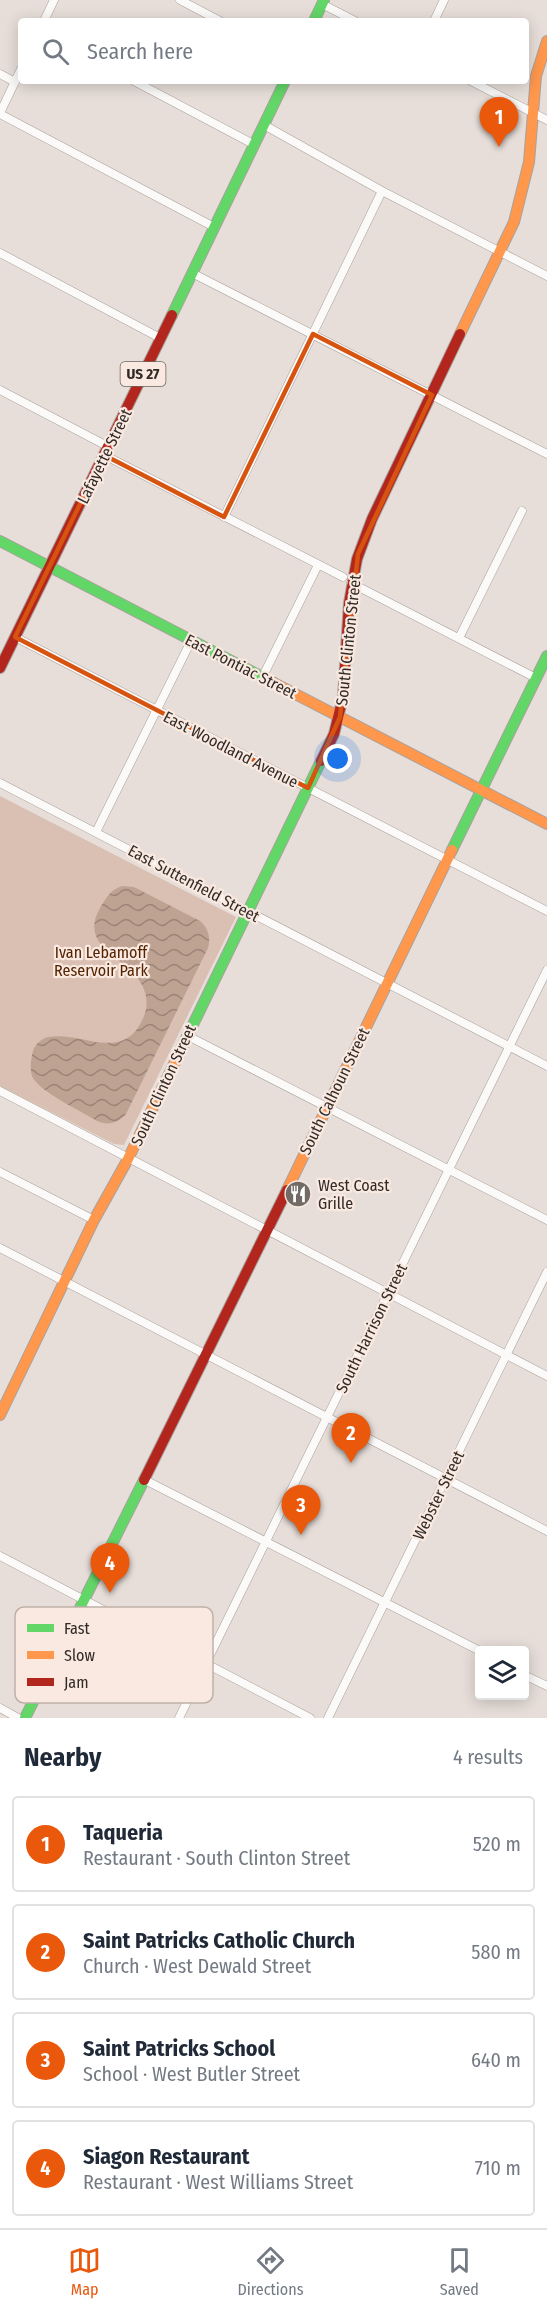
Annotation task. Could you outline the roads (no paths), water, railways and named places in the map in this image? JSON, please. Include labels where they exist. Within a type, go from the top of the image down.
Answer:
[{"type":"main road","points":[[315,18],[323,2]]},
{"type":"main road","name":"South Clinton Street","points":[[2,1408],[94,1220],[128,1159],[186,1035],[308,789],[340,717],[345,691],[347,580],[368,527],[514,222],[526,183],[536,76],[546,50]]},
{"type":"main road","name":"Lafayette Street","points":[[0,668],[284,84]]},
{"type":"main road","name":"East Pontiac Street","points":[[0,541],[547,824]]},
{"type":"main road","name":"South Calhoun Street","points":[[79,1607],[145,1480],[536,678],[546,663]]},
{"type":"main road","name":"South Calhoun Street","points":[[25,1718],[32,1703]]},
{"type":"street","points":[[45,18],[54,0]]},
{"type":"street","points":[[180,0],[214,18]]},
{"type":"street","points":[[435,18],[444,0]]},
{"type":"street","points":[[323,2],[350,18]]},
{"type":"street","points":[[0,74],[15,82]]},
{"type":"street","points":[[18,76],[0,113],[214,226]]},
{"type":"street","points":[[141,84],[255,144]]},
{"type":"street","points":[[477,84],[547,120]]},
{"type":"street","points":[[264,125],[382,191],[547,276]]},
{"type":"street","points":[[224,517],[382,191]]},
{"type":"street","points":[[0,253],[160,338]]},
{"type":"street","points":[[192,273],[547,454]]},
{"type":"street","points":[[0,390],[224,517],[536,678]]},
{"type":"street","points":[[459,638],[522,511]]},
{"type":"street","points":[[262,678],[318,565]]},
{"type":"street","name":"East Woodland Avenue","points":[[15,637],[547,911]]},
{"type":"street","points":[[96,832],[191,641]]},
{"type":"street","name":"East Suttenfield Street","points":[[0,783],[547,1066]]},
{"type":"street","name":"South Harrison Street","points":[[213,1649],[547,970]]},
{"type":"street","points":[[186,1035],[547,1220]]},
{"type":"street","points":[[0,1091],[547,1376]]},
{"type":"street","points":[[0,1172],[94,1220]]},
{"type":"street","points":[[0,1248],[547,1531]]},
{"type":"street","name":"Webster Street","points":[[328,1718],[547,1272]]},
{"type":"street","points":[[145,1480],[475,1648]]},
{"type":"street","points":[[0,1556],[98,1607]]},
{"type":"street","points":[[213,1669],[310,1718]]},
{"type":"street","points":[[529,1677],[547,1686]]},
{"type":"street","name":"South Harrison Street","points":[[179,1718],[186,1703]]},
{"type":"street","points":[[0,1708],[18,1718]]},
{"type":"water","points":[[122,886],[134,887],[200,921],[207,930],[209,940],[208,948],[126,1114],[120,1120],[105,1123],[97,1121],[45,1090],[33,1078],[31,1064],[35,1046],[46,1038],[61,1036],[109,1043],[130,1036],[139,1026],[147,1004],[141,983],[102,945],[96,935],[95,923],[100,908],[111,892]]},
{"type":"place","name":"Taqueria","points":[[499,147]]},
{"type":"place","name":"West Coast Grille","points":[[298,1194]]},
{"type":"place","name":"Saint Patricks Catholic Church","points":[[351,1463]]},
{"type":"place","name":"Saint Patricks School","points":[[301,1535]]},
{"type":"place","name":"Siagon Restaurant","points":[[110,1593]]},
{"type":"park label","name":"Ivan Lebamoff Reservoir Park","points":[[101,961]]}]
